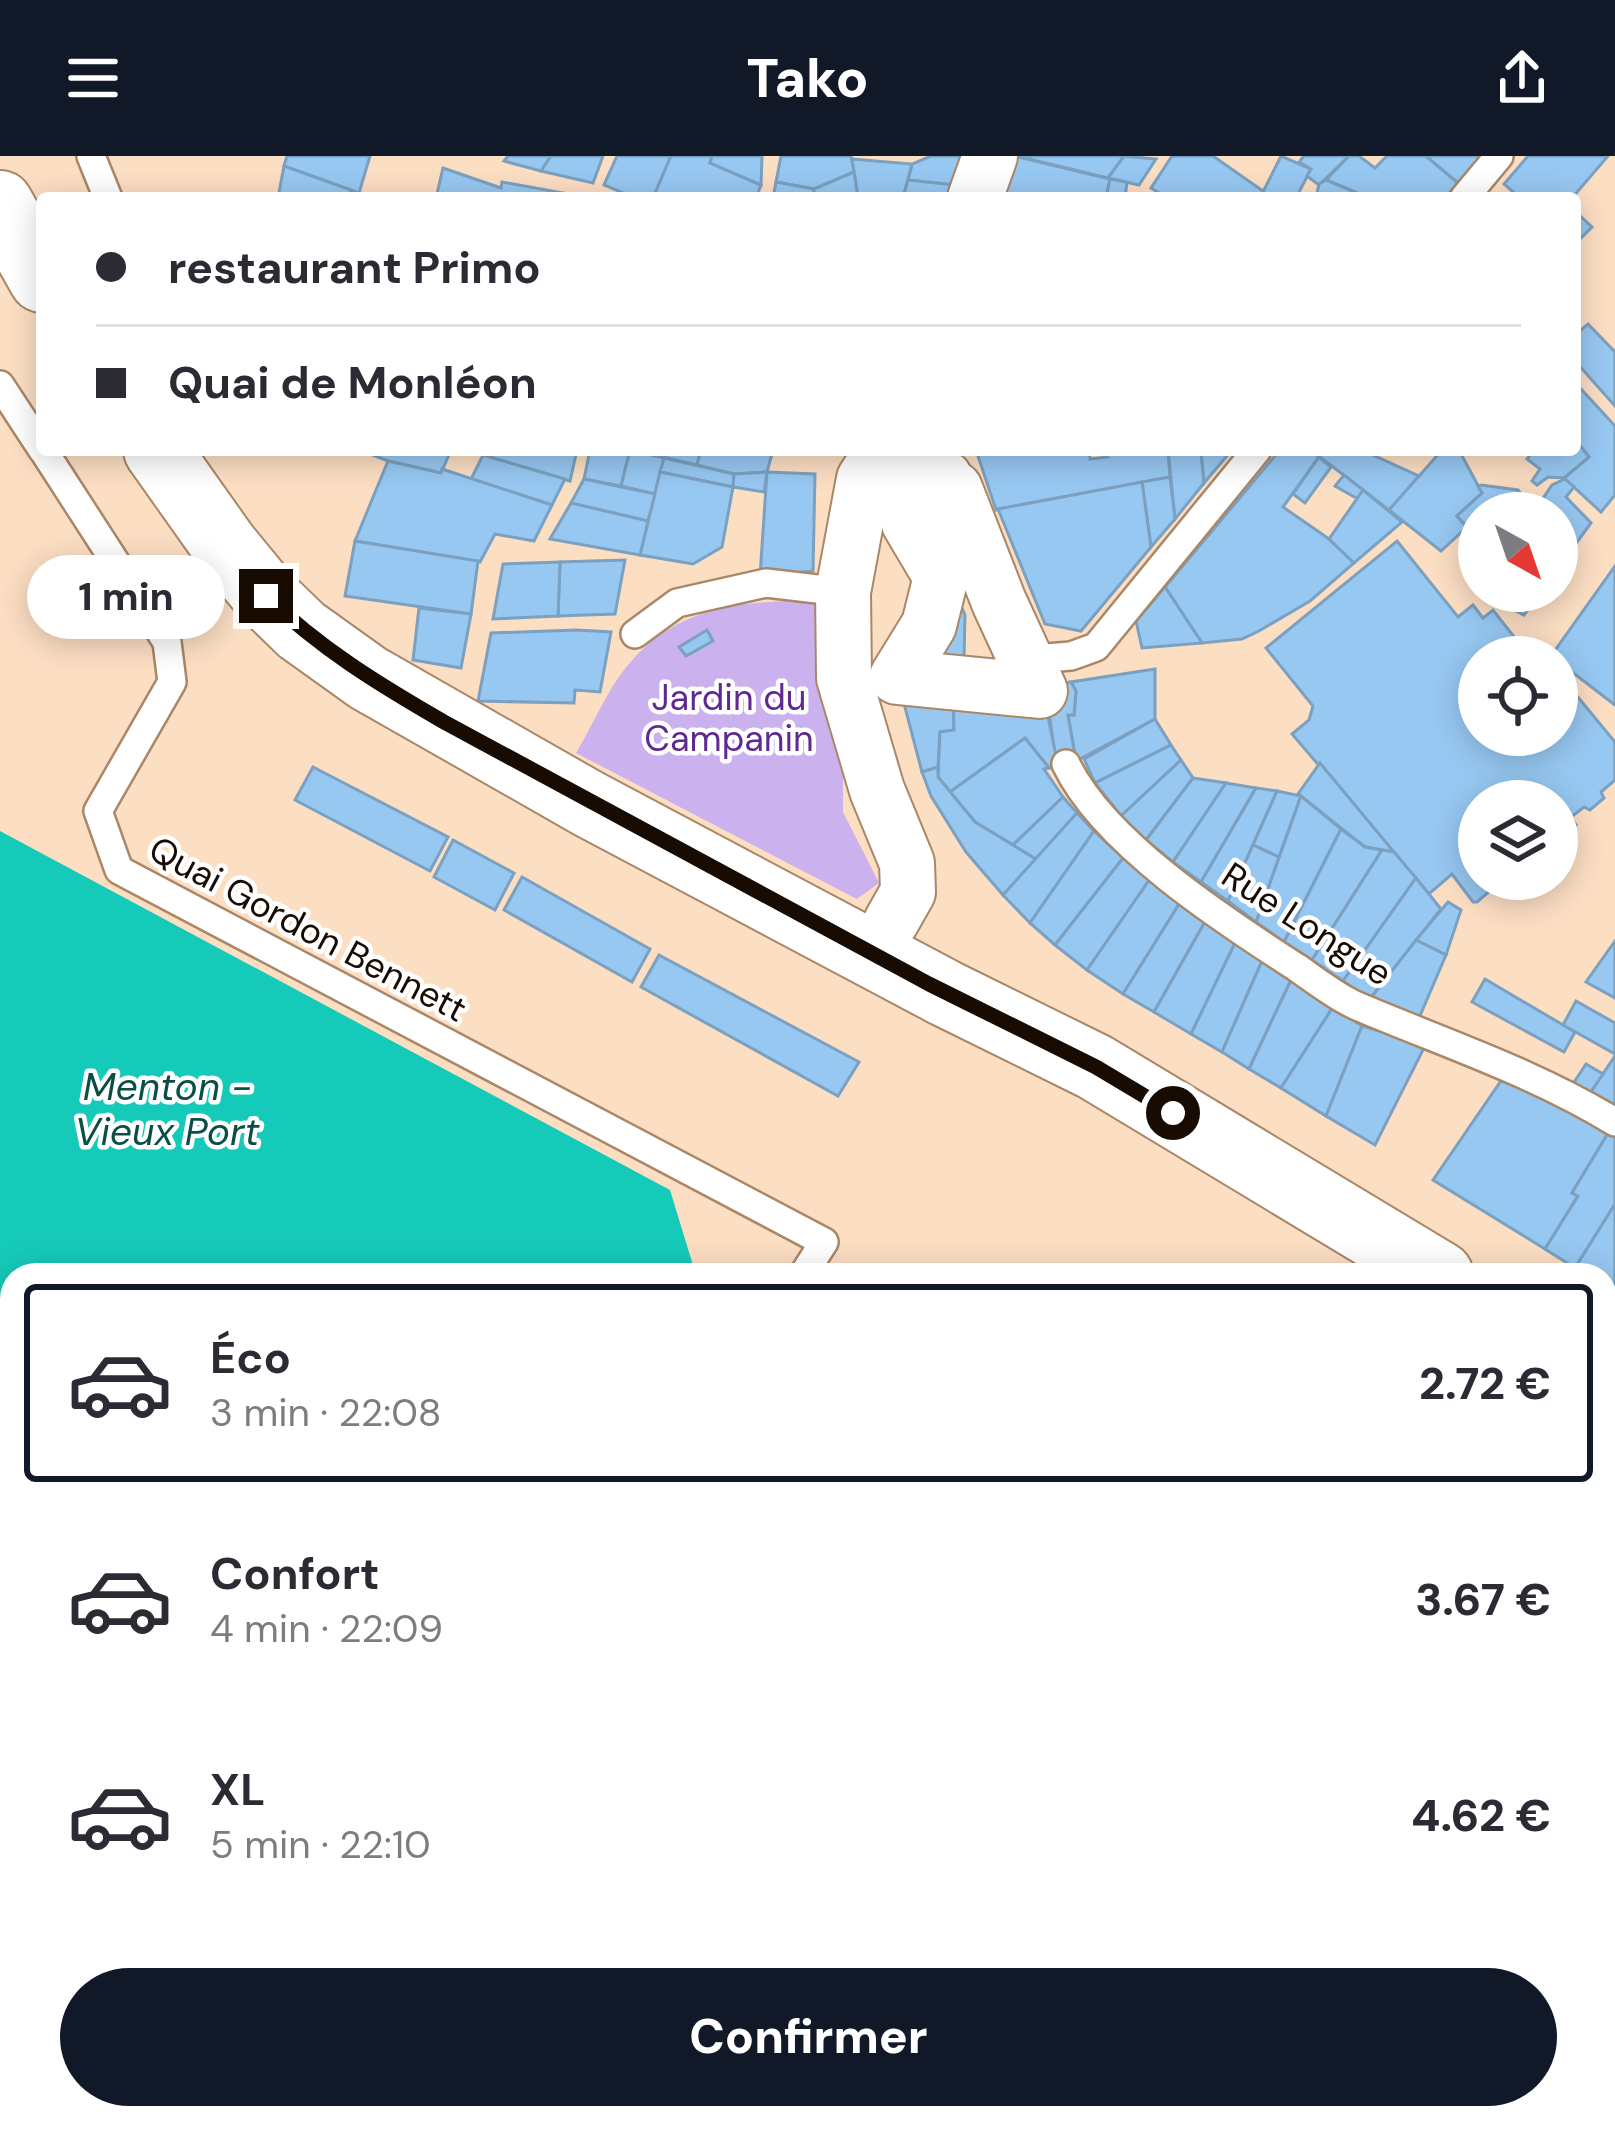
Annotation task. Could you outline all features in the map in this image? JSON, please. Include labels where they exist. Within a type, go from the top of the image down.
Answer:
[{"type":"main road","points":[[8,191],[22,248],[36,270]]},
{"type":"main road","points":[[162,456],[266,596],[301,630],[368,678],[589,804],[1096,1067],[1420,1263]]},
{"type":"street","points":[[977,192],[990,156]]},
{"type":"street","points":[[879,456],[864,478],[844,592],[844,678],[878,790],[907,863],[908,892],[891,922]]},
{"type":"lane","points":[[91,156],[106,192]]},
{"type":"lane","points":[[1469,192],[1499,156]]},
{"type":"lane","name":"Quai Gordon Bennett","points":[[0,385],[36,441]]},
{"type":"lane","name":"Quai Gordon Bennett","points":[[46,456],[167,642],[172,682],[98,811],[119,870],[824,1242],[811,1263]]},
{"type":"lane","points":[[957,456],[1047,678],[1071,656],[1096,647],[1252,456]]},
{"type":"lane","points":[[635,634],[677,603],[766,583],[844,592]]},
{"type":"lane","name":"Rue Longue","points":[[1066,764],[1080,791],[1113,829],[1259,944],[1353,1005],[1498,1061],[1615,1122]]},
{"type":"green space","name":"Jardin du Campanin","points":[[814,600],[823,671],[843,748],[843,812],[879,883],[857,899],[576,753],[620,675],[668,630],[737,606]]},
{"type":"water","name":"Menton - Vieux Port","points":[[0,831],[670,1190],[692,1263],[0,1263]]},
{"type":"building","points":[[287,156],[370,156],[359,192],[284,166]]},
{"type":"building","points":[[508,156],[551,156],[541,171],[504,161]]},
{"type":"building","points":[[551,156],[603,156],[593,183],[541,171]]},
{"type":"building","points":[[617,156],[671,156],[656,192],[621,192],[604,185]]},
{"type":"building","points":[[671,156],[712,156],[710,163],[761,185],[758,192],[656,192]]},
{"type":"building","points":[[712,156],[762,156],[761,185],[710,163]]},
{"type":"building","points":[[781,156],[851,156],[854,172],[814,189],[776,182]]},
{"type":"building","points":[[931,156],[966,156],[964,186],[908,180],[912,164]]},
{"type":"building","points":[[1014,156],[1110,179],[1107,192],[1005,192]]},
{"type":"building","points":[[1017,156],[1124,156],[1108,178]]},
{"type":"building","points":[[1124,156],[1156,159],[1139,185],[1108,178]]},
{"type":"building","points":[[1172,156],[1213,156],[1263,191],[1157,192],[1151,188]]},
{"type":"building","points":[[1281,156],[1311,169],[1299,192],[1263,192]]},
{"type":"building","points":[[1304,156],[1349,156],[1319,185],[1307,176],[1311,169],[1299,162]]},
{"type":"building","points":[[1349,156],[1359,156],[1375,168],[1387,156],[1426,156],[1458,183],[1450,192],[1355,192],[1326,180]]},
{"type":"building","points":[[1426,156],[1481,156],[1458,183]]},
{"type":"building","points":[[1528,156],[1608,156],[1577,192],[1513,192],[1504,184]]},
{"type":"building","points":[[852,159],[912,164],[905,192],[857,192]]},
{"type":"building","points":[[284,166],[351,190],[350,192],[279,192]]},
{"type":"building","points":[[443,168],[501,188],[502,182],[557,192],[437,192]]},
{"type":"building","points":[[854,172],[857,192],[814,189]]},
{"type":"building","points":[[1110,179],[1127,182],[1126,192],[1107,192]]},
{"type":"building","points":[[908,180],[964,186],[963,192],[905,192]]},
{"type":"building","points":[[1326,180],[1355,192],[1317,192]]},
{"type":"building","points":[[776,182],[814,189],[814,192],[774,192]]},
{"type":"building","points":[[1581,217],[1592,227],[1581,238]]},
{"type":"building","points":[[1588,324],[1615,352],[1615,406],[1581,368],[1581,330]]},
{"type":"building","points":[[1581,389],[1615,426],[1615,495],[1601,512],[1564,478],[1589,457],[1581,447]]},
{"type":"building","points":[[1581,447],[1589,457],[1564,478],[1548,477],[1537,485],[1532,481],[1540,469],[1527,459],[1581,456]]},
{"type":"building","points":[[375,456],[448,456],[441,473]]},
{"type":"building","points":[[486,456],[576,456],[570,481]]},
{"type":"building","points":[[486,456],[565,479],[552,505],[471,479]]},
{"type":"building","points":[[589,456],[628,456],[621,486],[584,479]]},
{"type":"building","points":[[628,456],[664,458],[655,494],[621,486]]},
{"type":"building","points":[[659,456],[699,456],[697,465]]},
{"type":"building","points":[[699,456],[771,456],[767,472],[734,474],[697,465]]},
{"type":"building","points":[[978,456],[1168,456],[1170,477],[996,510]]},
{"type":"building","points":[[1169,456],[1202,456],[1204,483],[1175,519]]},
{"type":"building","points":[[1202,456],[1227,456],[1204,483]]},
{"type":"building","points":[[1275,456],[1319,457],[1283,507],[1354,563],[1310,601],[1242,639],[1202,643],[1165,587]]},
{"type":"building","points":[[1319,456],[1375,456],[1419,476],[1389,510]]},
{"type":"building","points":[[1437,456],[1462,456],[1481,492],[1458,492],[1458,535],[1441,551],[1389,510]]},
{"type":"building","points":[[1319,457],[1331,467],[1305,503],[1293,494]]},
{"type":"building","points":[[664,458],[734,474],[733,487],[660,472]]},
{"type":"building","points":[[388,461],[441,473],[442,469],[552,505],[534,541],[495,534],[480,562],[355,541]]},
{"type":"building","points":[[660,472],[733,487],[722,547],[693,564],[640,555]]},
{"type":"building","points":[[767,472],[764,492],[733,487],[734,474]]},
{"type":"building","points":[[767,472],[815,474],[813,571],[760,576]]},
{"type":"building","points":[[1344,475],[1363,490],[1358,499],[1335,486]]},
{"type":"building","points":[[1170,477],[1175,519],[1151,547],[1142,482]]},
{"type":"building","points":[[584,479],[655,494],[648,521],[571,503]]},
{"type":"building","points":[[1565,479],[1574,487],[1570,492],[1547,492]]},
{"type":"building","points":[[1142,482],[1151,547],[1081,631],[1045,624],[998,509]]},
{"type":"building","points":[[1478,486],[1518,490],[1519,492],[1481,492]]},
{"type":"building","points":[[1363,490],[1402,522],[1354,563],[1329,539]]},
{"type":"building","points":[[571,503],[648,521],[640,555],[550,539]]},
{"type":"building","points":[[1578,509],[1591,523],[1578,541]]},
{"type":"building","points":[[355,541],[478,561],[471,614],[345,596]]},
{"type":"building","points":[[1397,541],[1458,617],[1478,612],[1483,618],[1495,612],[1513,636],[1458,636],[1458,756],[1578,756],[1578,697],[1615,742],[1615,780],[1590,810],[1584,807],[1578,812],[1578,780],[1458,780],[1458,882],[1452,874],[1429,894],[1292,734],[1309,720],[1313,706],[1266,648]]},
{"type":"building","points":[[625,560],[615,614],[558,616],[560,562]]},
{"type":"building","points":[[560,562],[558,616],[493,619],[503,564]]},
{"type":"building","points":[[1615,566],[1615,705],[1578,677],[1578,636],[1565,636]]},
{"type":"building","points":[[1165,587],[1202,643],[1142,648],[1136,621]]},
{"type":"building","points":[[959,601],[965,615],[964,658],[913,652]]},
{"type":"building","points":[[419,608],[471,614],[461,668],[413,660]]},
{"type":"building","points":[[707,630],[713,641],[686,656],[679,647]]},
{"type":"building","points":[[611,632],[600,692],[575,690],[574,703],[478,701],[491,633]]},
{"type":"building","points":[[1155,669],[1155,719],[1076,761],[1068,715],[1074,715],[1076,691],[1071,682]]},
{"type":"building","points":[[897,677],[953,688],[954,730],[940,732],[938,767],[922,772]]},
{"type":"building","points":[[1071,682],[1076,691],[1074,715],[1068,715],[1076,761],[1055,755],[1045,685]]},
{"type":"building","points":[[953,688],[1047,711],[1058,766],[1049,768],[1025,738],[950,792],[938,777],[940,732],[954,730]]},
{"type":"building","points":[[1155,719],[1171,745],[1095,783],[1084,759]]},
{"type":"building","points":[[1025,738],[1049,768],[1044,769],[1063,797],[1013,845],[975,822],[950,792]]},
{"type":"building","points":[[1171,745],[1181,760],[1121,816],[1095,783]]},
{"type":"building","points":[[1181,760],[1193,778],[1146,840],[1121,816]]},
{"type":"building","points":[[1320,763],[1394,852],[1365,847],[1298,794]]},
{"type":"building","points":[[313,767],[448,837],[430,871],[295,800]]},
{"type":"building","points":[[938,767],[938,777],[975,822],[1036,859],[1003,895],[966,852],[931,796],[922,772]]},
{"type":"building","points":[[1193,778],[1226,783],[1173,862],[1146,840]]},
{"type":"building","points":[[1226,783],[1256,788],[1201,882],[1173,862]]},
{"type":"building","points":[[1256,788],[1277,791],[1228,901],[1201,882]]},
{"type":"building","points":[[1277,791],[1301,796],[1279,857],[1253,845]]},
{"type":"building","points":[[1301,796],[1341,829],[1284,942],[1256,922]]},
{"type":"building","points":[[1063,797],[1077,813],[1036,859],[1013,845]]},
{"type":"building","points":[[1077,813],[1094,831],[1030,923],[1003,895]]},
{"type":"building","points":[[1341,829],[1365,847],[1382,850],[1312,960],[1284,942]]},
{"type":"building","points":[[1094,831],[1123,858],[1055,945],[1030,923]]},
{"type":"building","points":[[453,840],[514,873],[495,910],[434,877]]},
{"type":"building","points":[[1253,845],[1279,857],[1256,922],[1228,901]]},
{"type":"building","points":[[1382,850],[1394,852],[1416,878],[1343,981],[1312,960]]},
{"type":"building","points":[[1123,858],[1150,879],[1087,970],[1055,945]]},
{"type":"building","points":[[522,877],[650,949],[632,982],[504,910]]},
{"type":"building","points":[[1416,878],[1441,909],[1370,999],[1343,981]]},
{"type":"building","points":[[1150,879],[1181,901],[1123,994],[1087,970]]},
{"type":"building","points":[[1181,901],[1206,920],[1154,1012],[1123,994]]},
{"type":"building","points":[[1448,902],[1461,910],[1446,955],[1416,940]]},
{"type":"building","points":[[1206,920],[1236,941],[1191,1034],[1154,1012]]},
{"type":"building","points":[[1416,940],[1446,955],[1419,1018],[1370,999]]},
{"type":"building","points":[[1236,941],[1262,961],[1222,1052],[1191,1034]]},
{"type":"building","points":[[1615,941],[1615,998],[1586,982]]},
{"type":"building","points":[[659,955],[859,1062],[838,1096],[641,987]]},
{"type":"building","points":[[1262,961],[1291,980],[1249,1069],[1222,1052]]},
{"type":"building","points":[[1485,979],[1575,1032],[1564,1052],[1472,1002]]},
{"type":"building","points":[[1291,980],[1333,1007],[1281,1088],[1249,1069]]},
{"type":"building","points":[[1576,1001],[1615,1023],[1615,1054],[1563,1025]]},
{"type":"building","points":[[1333,1007],[1362,1026],[1326,1116],[1281,1088]]},
{"type":"building","points":[[1362,1026],[1426,1044],[1375,1145],[1326,1116]]},
{"type":"building","points":[[1615,1056],[1615,1110],[1590,1093]]},
{"type":"building","points":[[1586,1064],[1603,1074],[1590,1093],[1573,1084]]},
{"type":"building","points":[[1505,1075],[1610,1130],[1545,1249],[1433,1180]]},
{"type":"building","points":[[1610,1130],[1615,1133],[1615,1204],[1578,1263],[1567,1263],[1545,1249],[1578,1196],[1572,1193]]},
{"type":"building","points":[[1615,1204],[1615,1263],[1578,1263]]},
{"type":"route","points":[[266,596],[301,630],[368,678],[444,722],[929,984],[1096,1067],[1173,1113]]}]
